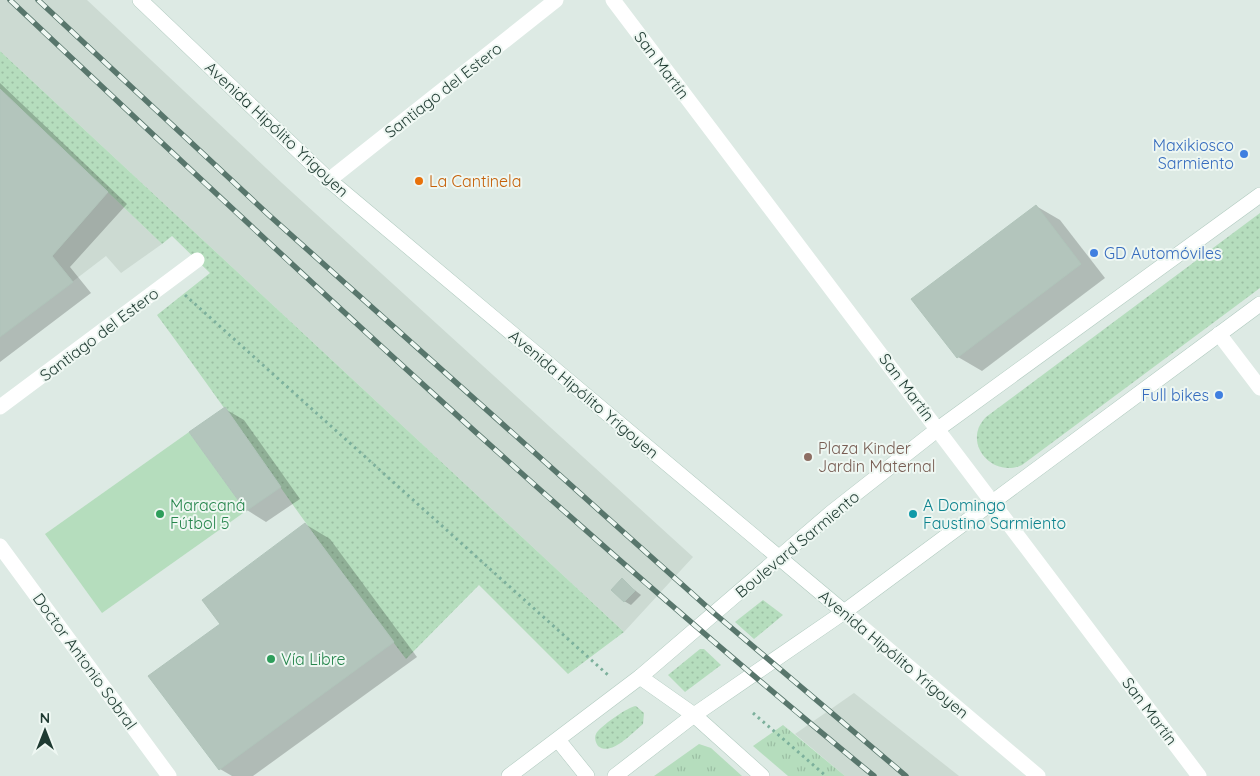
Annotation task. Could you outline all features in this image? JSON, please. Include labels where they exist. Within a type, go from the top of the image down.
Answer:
[{"type":"main road","name":"Avenida Hipólito Yrigoyen","points":[[140,0],[329,180],[1038,776]]},
{"type":"main road","name":"Santiago del Estero","points":[[329,180],[556,0]]},
{"type":"main road","name":"San Martín","points":[[613,0],[1199,776]]},
{"type":"main road","name":"Boulevard Sarmiento","points":[[509,776],[624,690],[831,513],[938,429],[1260,195]]},
{"type":"main road","name":"Santiago del Estero","points":[[0,407],[197,260]]},
{"type":"main road","points":[[615,776],[694,715],[844,612],[1260,304]]},
{"type":"main road","points":[[1219,334],[1260,388]]},
{"type":"main road","name":"Doctor Antonio Sobral","points":[[0,546],[169,776]]},
{"type":"main road","points":[[640,677],[694,715],[762,776]]},
{"type":"main road","points":[[558,740],[587,776]]},
{"type":"path","points":[[169,281],[624,690]]},
{"type":"path","points":[[753,713],[826,776]]},
{"type":"shaded area","points":[[0,0],[87,0],[282,183],[693,557],[624,632],[0,51]]},
{"type":"shaded area","points":[[0,89],[162,244],[121,273],[106,256],[0,337]]},
{"type":"shaded area","points":[[854,693],[959,776],[845,776],[795,734]]},
{"type":"green space","points":[[0,51],[624,632],[568,674],[479,585],[406,659],[157,315],[210,273],[172,236],[162,244],[0,89]]},
{"type":"green space","points":[[1260,213],[1260,288],[1022,465],[1011,468],[1000,467],[991,463],[983,456],[978,447],[977,437],[979,427],[986,417]]},
{"type":"green space","points":[[189,432],[246,511],[102,613],[45,534]]},
{"type":"green space","points":[[763,600],[783,615],[754,639],[735,622]]},
{"type":"green space","points":[[700,649],[704,649],[721,665],[685,692],[668,675]]},
{"type":"green space","points":[[636,706],[644,713],[643,724],[615,746],[603,749],[598,746],[595,737],[598,731],[621,713]]},
{"type":"green space","points":[[783,725],[845,776],[788,776],[753,746]]},
{"type":"green space","points":[[699,744],[711,748],[742,776],[654,776]]},
{"type":"building","points":[[0,89],[108,192],[52,256],[73,282],[0,337]]},
{"type":"building","points":[[1036,205],[1081,264],[957,358],[911,299]]},
{"type":"building","points":[[225,407],[281,487],[246,511],[189,432]]},
{"type":"building","name":"Vía Libre","points":[[305,523],[394,642],[219,770],[148,676],[220,624],[202,600]]},
{"type":"building","points":[[622,578],[635,591],[624,602],[611,590]]},
{"type":"railway","points":[[10,0],[328,298],[436,396],[653,589],[874,776]]},
{"type":"railway","points":[[38,0],[271,217],[715,614],[906,776]]},
{"type":"place","name":"Maxikiosco Sarmiento","points":[[1244,154]]},
{"type":"place","name":"La Cantinela","points":[[419,181]]},
{"type":"place","name":"GD Automóviles","points":[[1094,253]]},
{"type":"place","name":"Full bikes","points":[[1219,395]]},
{"type":"place","name":"Plaza Kinder Jardin Maternal","points":[[808,457]]},
{"type":"place","name":"Maracaná Fútbol 5","points":[[160,514]]},
{"type":"place","name":"A Domingo Faustino Sarmiento","points":[[913,514]]},
{"type":"place","name":"Vía Libre","points":[[271,659]]}]
